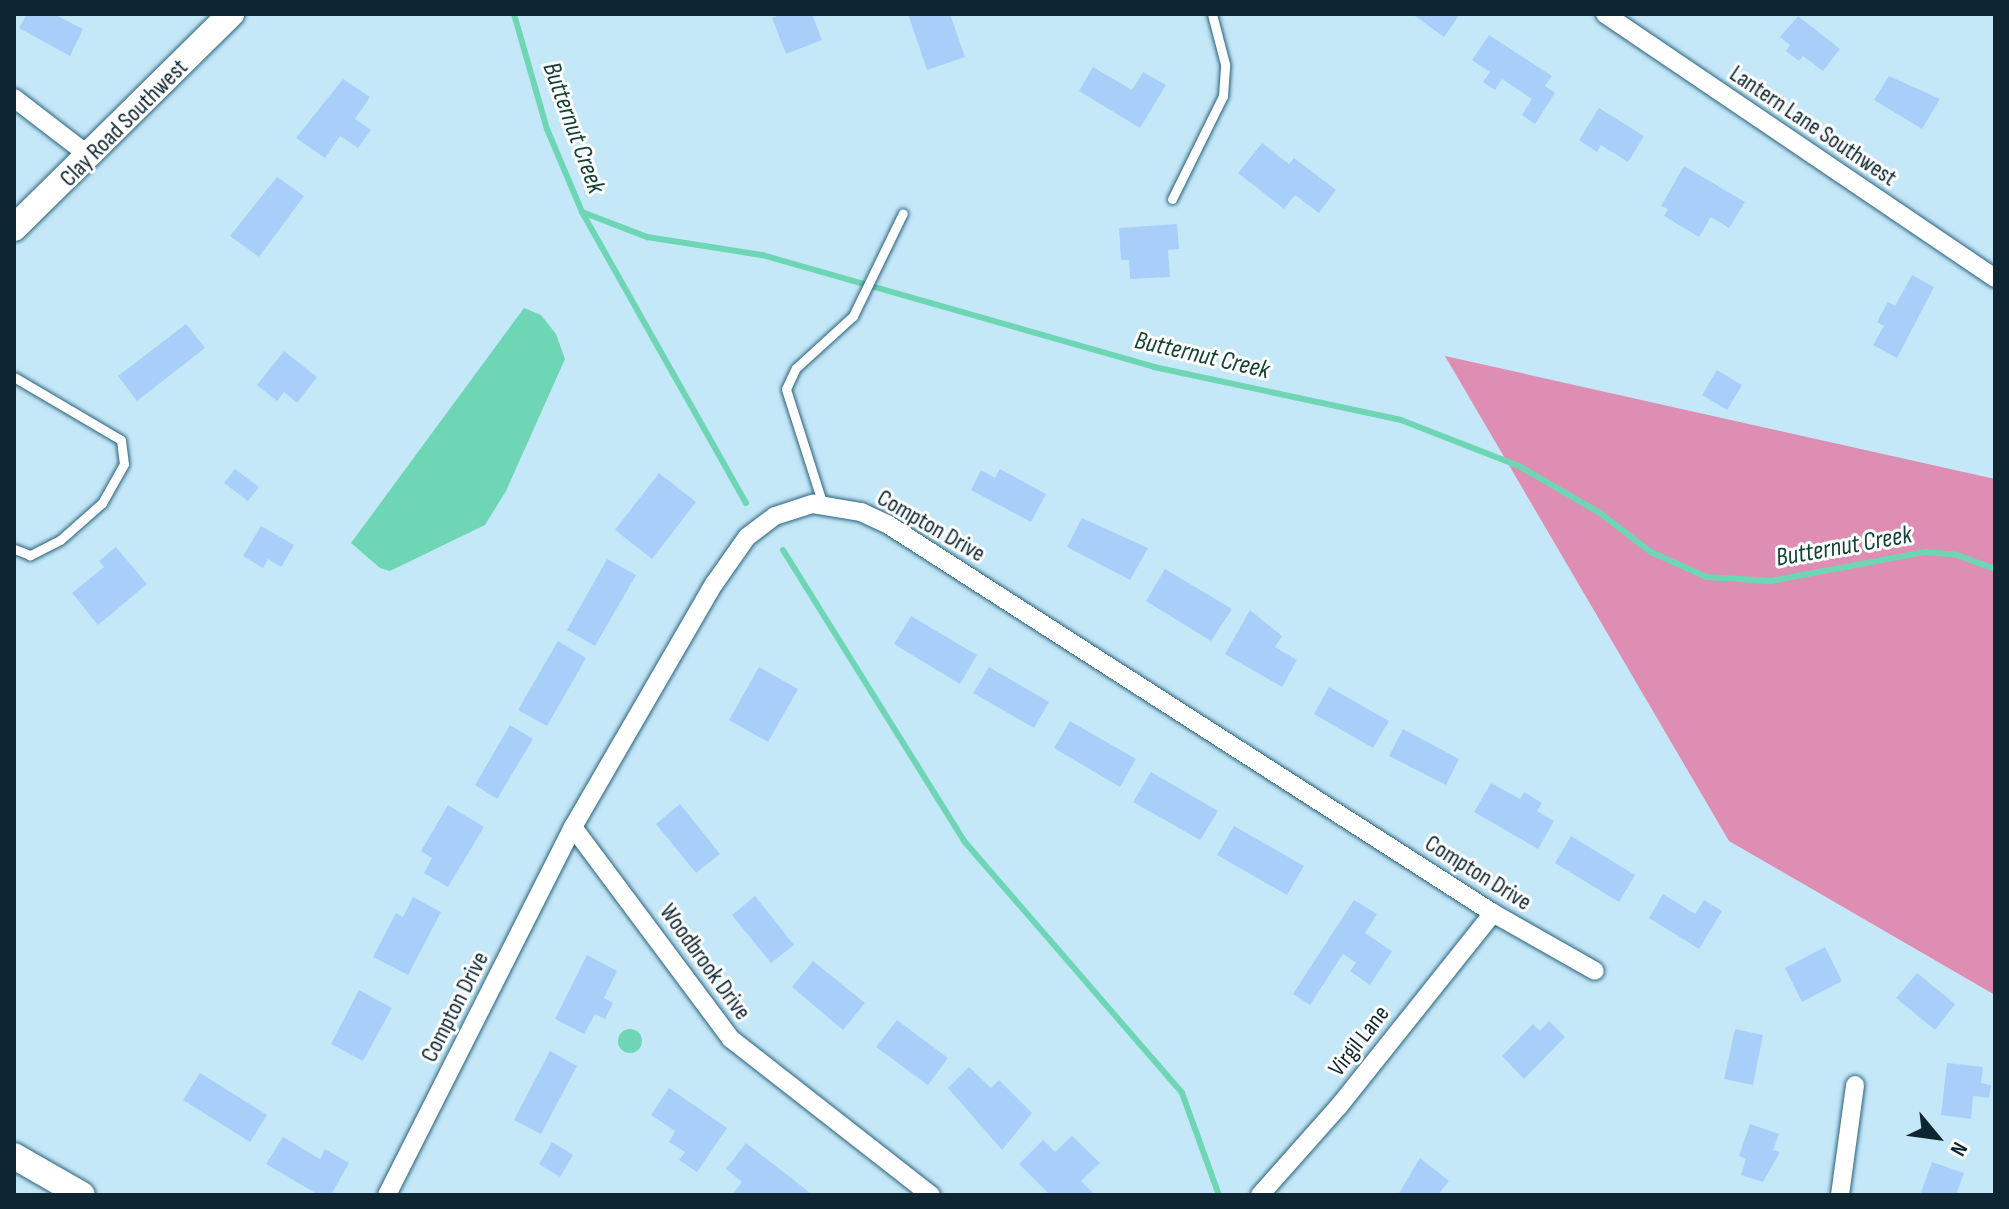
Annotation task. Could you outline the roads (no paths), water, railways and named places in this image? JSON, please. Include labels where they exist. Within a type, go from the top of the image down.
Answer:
[{"type":"street","name":"Clay Road Southwest","points":[[14,228],[91,157],[231,14]]},
{"type":"street","name":"Lantern Lane Southwest","points":[[1605,14],[1995,278]]},
{"type":"street","points":[[14,98],[91,157]]},
{"type":"street","name":"Compton Drive","points":[[387,1195],[573,827],[747,537],[775,516],[823,505],[861,512],[887,524],[1493,913],[1595,971]]},
{"type":"street","name":"Woodbrook Drive","points":[[573,827],[731,1039],[931,1195]]},
{"type":"street","name":"Virgil Lane","points":[[1260,1195],[1339,1106],[1493,913]]},
{"type":"street","points":[[1840,1195],[1855,1085]]},
{"type":"street","points":[[14,1156],[82,1195]]},
{"type":"lane","points":[[1172,199],[1223,96],[1225,64],[1212,14]]},
{"type":"lane","points":[[823,505],[786,389],[796,368],[853,316],[903,213]]},
{"type":"lane","points":[[14,377],[121,440],[124,464],[102,503],[60,540],[30,555],[14,549]]},
{"type":"waterway","points":[[514,14],[547,129],[582,212],[746,503]]},
{"type":"waterway","name":"Butternut Creek","points":[[582,212],[647,237],[762,255],[1154,367],[1401,420],[1519,466],[1600,513],[1651,552],[1707,577],[1771,581],[1925,552],[1957,555],[1995,569]]},
{"type":"waterway","points":[[783,550],[964,841],[1182,1093],[1219,1195]]}]
